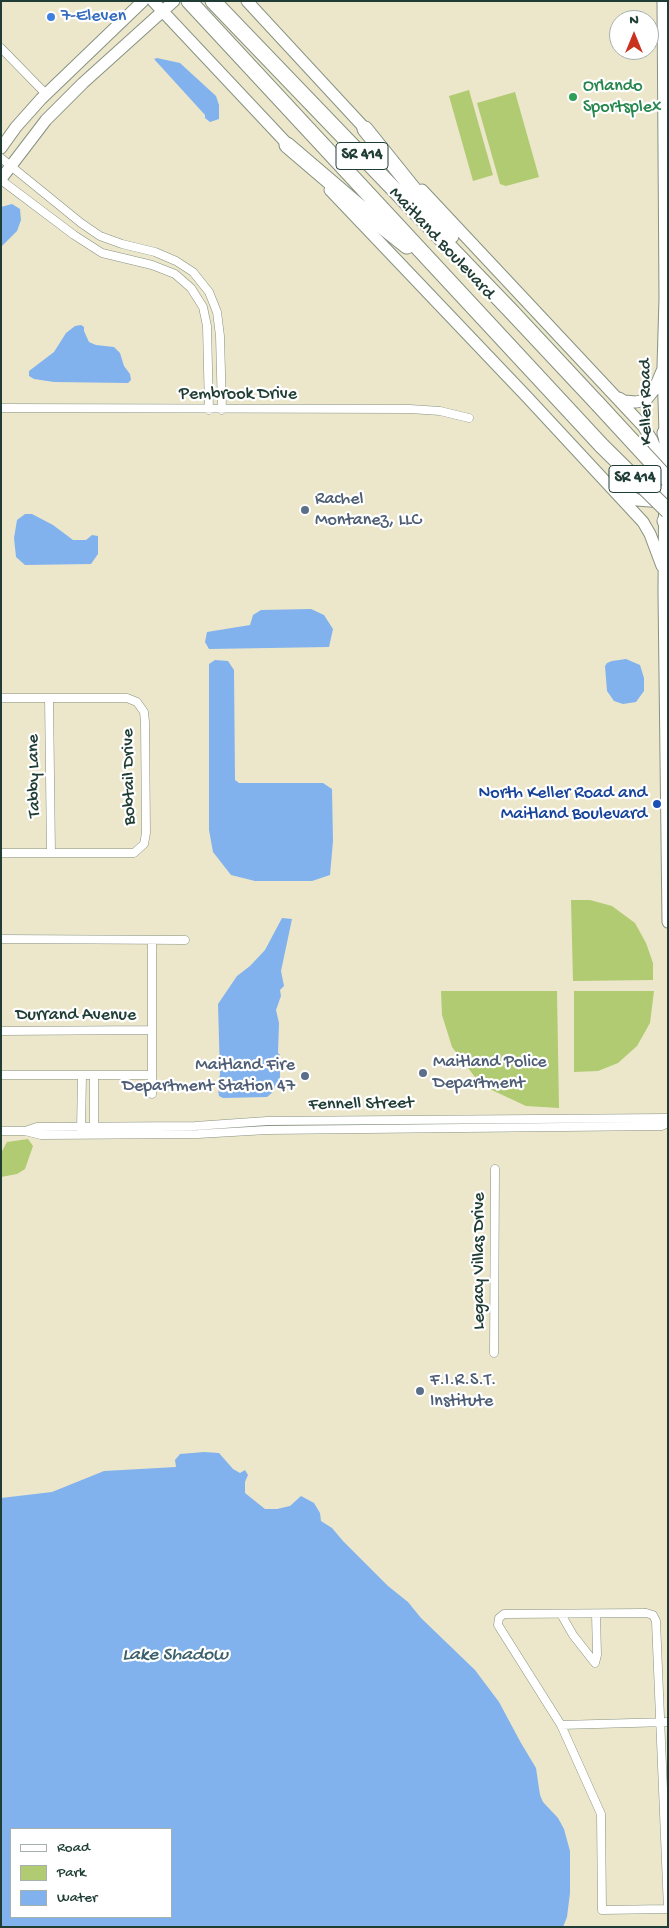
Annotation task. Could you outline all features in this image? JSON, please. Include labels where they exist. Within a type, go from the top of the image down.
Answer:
[{"type":"highway","name":"Maitland Boulevard","points":[[214,1],[511,311],[667,478]]},
{"type":"highway","name":"Maitland Boulevard","points":[[191,3],[602,446],[667,510]]},
{"type":"highway","points":[[366,129],[511,311]]},
{"type":"highway","points":[[287,145],[383,227],[442,273]]},
{"type":"street","points":[[1,148],[16,127],[46,94],[143,1]]},
{"type":"street","points":[[153,1],[643,522],[650,534],[664,574]]},
{"type":"street","points":[[174,1],[83,83],[46,120],[1,179],[74,235],[102,253],[150,265],[175,274],[191,288],[203,307],[207,326],[209,410]]},
{"type":"street","points":[[247,1],[643,426],[652,440],[667,478]]},
{"type":"street","name":"Keller Road","points":[[663,1],[666,154],[663,367],[667,478],[664,574],[668,922]]},
{"type":"street","points":[[1,48],[46,94]]},
{"type":"street","points":[[1,158],[81,223],[100,236],[122,244],[155,252],[176,261],[193,272],[209,292],[217,312],[220,336],[222,410]]},
{"type":"street","points":[[615,396],[624,401],[636,402],[646,400],[654,390],[663,367]]},
{"type":"street","name":"Pembrook Drive","points":[[3,409],[410,409],[440,411],[469,418]]},
{"type":"street","points":[[596,471],[627,495],[637,500],[662,502],[667,510]]},
{"type":"street","name":"Bobtail Drive","points":[[1,698],[126,698],[136,702],[144,712],[146,833],[144,844],[134,853],[1,853]]},
{"type":"street","name":"Tabby Lane","points":[[49,698],[51,853]]},
{"type":"street","points":[[1,939],[185,940]]},
{"type":"street","points":[[152,940],[152,1094]]},
{"type":"street","name":"Durrand Avenue","points":[[1,1031],[152,1030]]},
{"type":"street","points":[[1,1075],[152,1075]]},
{"type":"street","points":[[81,1131],[82,1075]]},
{"type":"street","points":[[94,1075],[94,1131]]},
{"type":"street","points":[[82,1097],[94,1097]]},
{"type":"street","name":"Fennell Street","points":[[94,1131],[267,1121],[668,1118]]},
{"type":"street","points":[[414,1120],[414,1128]]},
{"type":"street","points":[[267,1121],[267,1130]]},
{"type":"street","points":[[285,1121],[285,1130]]},
{"type":"street","name":"Fennell Street","points":[[1,1131],[26,1131],[41,1135],[81,1131],[198,1134],[267,1130],[662,1126],[668,1123]]},
{"type":"street","name":"Legacy Villas Drive","points":[[494,1353],[495,1169]]},
{"type":"street","points":[[646,1613],[653,1615],[656,1622],[665,1721],[668,1909],[602,1910],[601,1814],[561,1725],[498,1625],[499,1618],[504,1614],[560,1614],[646,1613]]},
{"type":"street","points":[[560,1614],[594,1663],[597,1655],[596,1614]]},
{"type":"street","points":[[561,1725],[665,1721]]},
{"type":"green space","points":[[469,90],[493,175],[473,181],[449,96]]},
{"type":"green space","points":[[515,92],[539,177],[506,186],[500,184],[477,103]]},
{"type":"green space","points":[[571,900],[590,900],[612,906],[635,923],[646,943],[653,963],[653,980],[573,981]]},
{"type":"green space","points":[[441,991],[557,991],[559,1108],[526,1106],[481,1085],[452,1047],[442,1015]]},
{"type":"green space","points":[[574,991],[654,991],[650,1023],[637,1046],[618,1063],[598,1071],[574,1072]]},
{"type":"green space","points":[[28,1139],[33,1146],[25,1169],[17,1174],[1,1177],[1,1153],[7,1142]]},
{"type":"water","points":[[154,59],[180,63],[216,96],[219,105],[219,119],[210,122],[205,118],[205,115]]},
{"type":"water","points":[[12,204],[20,209],[21,220],[17,231],[1,247],[1,207]]},
{"type":"water","points":[[81,325],[84,327],[89,342],[96,345],[114,347],[120,353],[124,366],[130,374],[131,380],[128,383],[54,382],[34,379],[29,376],[29,371],[54,352],[66,333],[75,326]]},
{"type":"water","points":[[25,514],[32,514],[53,525],[73,540],[86,540],[92,535],[98,536],[98,554],[91,564],[25,565],[16,557],[14,538],[17,520]]},
{"type":"water","points":[[311,609],[324,615],[333,629],[329,647],[209,649],[205,642],[207,632],[250,625],[253,615],[261,610]]},
{"type":"water","points":[[626,659],[640,665],[644,678],[644,691],[636,702],[623,704],[614,701],[607,691],[605,666],[612,661]]},
{"type":"water","points":[[215,660],[228,661],[234,670],[235,780],[239,783],[323,783],[332,789],[333,841],[330,875],[312,881],[255,881],[231,875],[213,852],[209,830],[209,664]]},
{"type":"water","points":[[282,918],[292,919],[281,971],[284,986],[280,990],[281,996],[276,1010],[279,1023],[278,1053],[280,1055],[280,1079],[273,1092],[267,1097],[223,1098],[219,1096],[217,1083],[220,1075],[218,1004],[237,976],[250,966],[265,950]]},
{"type":"water","name":"Lake Shadow","points":[[219,1453],[233,1469],[240,1473],[245,1470],[248,1475],[245,1482],[245,1493],[265,1509],[290,1506],[301,1496],[314,1503],[320,1513],[321,1521],[332,1528],[388,1586],[408,1602],[421,1618],[475,1670],[499,1702],[536,1768],[540,1795],[543,1802],[558,1818],[564,1829],[570,1851],[570,1893],[567,1917],[563,1927],[1,1927],[1,1498],[52,1492],[104,1471],[176,1467],[175,1460],[180,1454]]},
{"type":"place","name":"7-Eleven","points":[[51,17]]},
{"type":"place","name":"Orlando Sportsplex","points":[[573,97]]},
{"type":"place","name":"Rachel Montanez, LLC","points":[[305,510]]},
{"type":"place","name":"North Keller Road and Maitland Boulevard","points":[[657,804]]},
{"type":"place","name":"Maitland Police Department","points":[[423,1073]]},
{"type":"place","name":"Maitland Fire Department Station 47","points":[[305,1076]]},
{"type":"place","name":"F.I.R.S.T. Institute","points":[[420,1391]]}]
